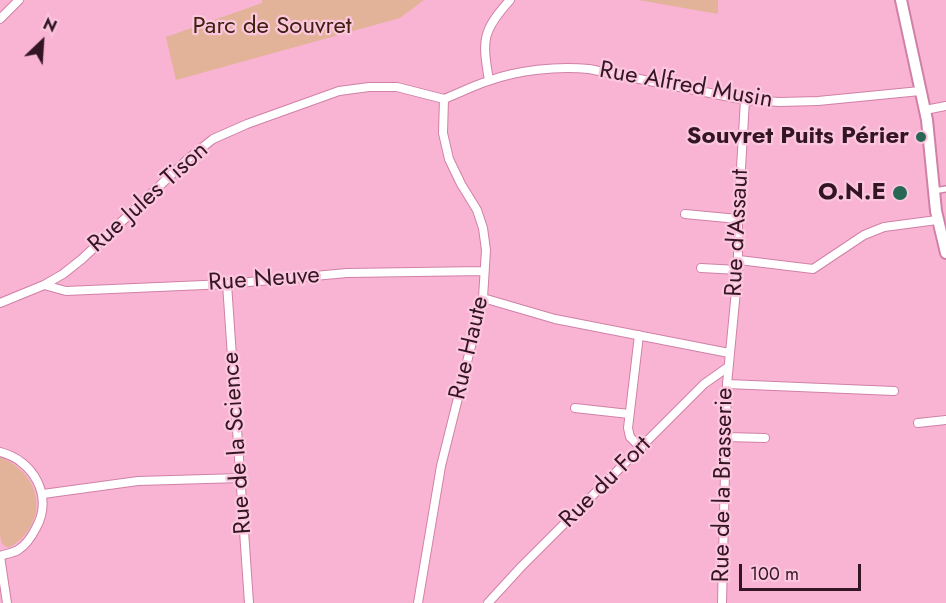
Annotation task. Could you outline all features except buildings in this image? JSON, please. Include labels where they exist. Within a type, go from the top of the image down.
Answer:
[{"type":"main road","points":[[901,0],[925,110],[937,220],[946,253]]},
{"type":"street","points":[[0,19],[19,0]]},
{"type":"street","points":[[489,80],[484,47],[488,31],[510,0]]},
{"type":"street","name":"Rue Alfred Musin","points":[[444,99],[489,80],[541,69],[567,67],[589,69],[745,100],[818,101],[921,91]]},
{"type":"street","name":"Rue Jules Tison","points":[[0,303],[44,285],[82,259],[188,159],[213,139],[247,124],[339,91],[369,87],[396,87],[444,99]]},
{"type":"street","name":"Rue Haute","points":[[418,603],[441,466],[483,298],[486,250],[483,228],[477,210],[449,159],[443,133],[444,99]]},
{"type":"street","name":"Rue d'Assaut","points":[[728,367],[739,260],[738,219],[745,100]]},
{"type":"street","points":[[925,110],[946,106]]},
{"type":"street","points":[[933,191],[946,189]]},
{"type":"street","points":[[685,214],[738,219]]},
{"type":"street","points":[[739,260],[813,268],[864,235],[884,227],[937,220]]},
{"type":"street","points":[[701,268],[738,270]]},
{"type":"street","name":"Rue Neuve","points":[[44,285],[66,291],[227,284],[347,273],[484,271]]},
{"type":"street","name":"Rue de la Science","points":[[227,284],[249,603]]},
{"type":"street","points":[[483,298],[555,319],[729,353]]},
{"type":"street","points":[[639,335],[628,428],[630,436],[640,448]]},
{"type":"street","name":"Rue de la Brasserie","points":[[722,603],[728,367]]},
{"type":"street","name":"Rue du Fort","points":[[488,603],[520,567],[704,384],[728,367]]},
{"type":"street","points":[[727,384],[894,391]]},
{"type":"street","points":[[575,408],[629,414]]},
{"type":"street","points":[[918,423],[946,420]]},
{"type":"street","points":[[726,437],[765,438]]},
{"type":"street","points":[[0,452],[10,454],[26,464],[43,494],[39,524],[31,538],[18,550],[0,556],[7,603]]},
{"type":"street","points":[[43,494],[138,481],[241,478]]},
{"type":"green space","name":"Parc de Souvret","points":[[262,0],[424,0],[400,18],[176,80],[166,37],[262,3]]},
{"type":"green space","points":[[638,0],[718,0],[718,14]]},
{"type":"green space","points":[[0,457],[15,465],[26,475],[33,487],[36,500],[36,513],[31,526],[22,538],[9,548],[2,544],[0,536]]},
{"type":"place","name":"Souvret Puits Périer","points":[[921,137]]},
{"type":"place","name":"O.N.E","points":[[900,193]]}]
